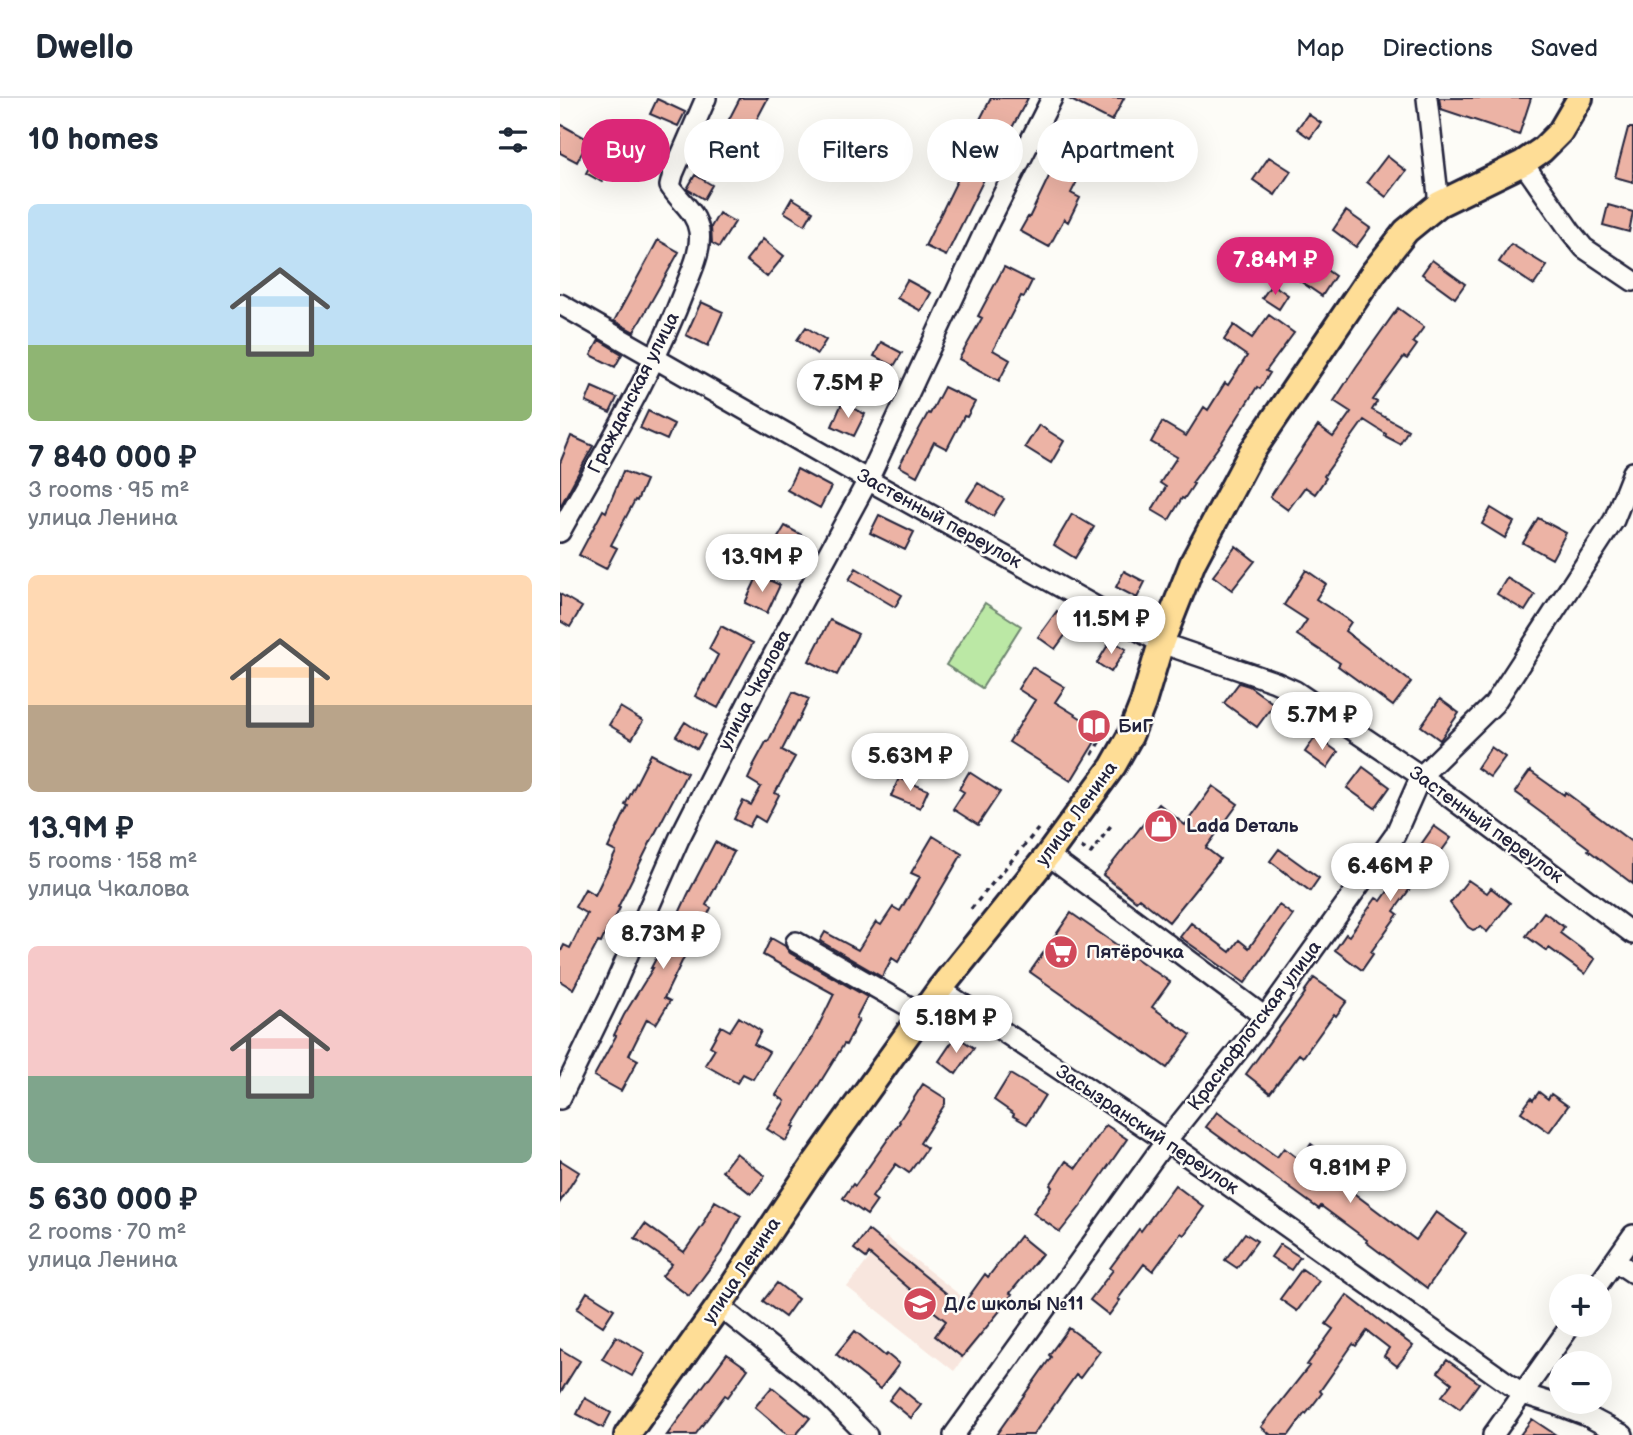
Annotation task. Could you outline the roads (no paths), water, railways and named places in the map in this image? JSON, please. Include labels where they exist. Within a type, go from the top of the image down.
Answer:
[{"type":"main road","name":"улица Ленина","points":[[627,1435],[719,1306],[815,1163],[940,989],[1048,855],[1113,766],[1130,736],[1143,703],[1161,643],[1193,562],[1251,453],[1373,273],[1406,231],[1439,204],[1523,163],[1542,150],[1560,132],[1580,98]]},
{"type":"street","name":"Гражданская улица","points":[[560,532],[655,359],[696,259],[699,233],[695,216],[670,186],[706,98]]},
{"type":"street","name":"улица Чкалова","points":[[560,1099],[609,998],[678,839],[756,687],[868,480],[989,222],[1052,98]]},
{"type":"street","points":[[1427,98],[1439,204]]},
{"type":"street","points":[[1523,163],[1584,248],[1633,281]]},
{"type":"street","name":"Застенный переулок","points":[[560,304],[1161,643],[1295,691],[1421,776],[1633,934]]},
{"type":"street","name":"Краснофлотская улица","points":[[954,1435],[1166,1141],[1265,1017],[1395,835],[1421,776],[1494,704],[1614,520],[1633,472]]},
{"type":"street","points":[[1048,855],[1265,1017]]},
{"type":"street","points":[[796,942],[922,1014]]},
{"type":"street","name":"Засызранский переулок","points":[[940,989],[1166,1141],[1523,1394],[1587,1416],[1623,1435]]},
{"type":"street","points":[[1606,1274],[1633,1235]]},
{"type":"street","points":[[1615,1261],[1633,1273]]},
{"type":"street","points":[[719,1306],[811,1379],[867,1435]]},
{"type":"street","points":[[1493,1435],[1563,1337]]},
{"type":"place","name":"БиГ","points":[[1094,726]]},
{"type":"place","name":"Lada Dеталь","points":[[1161,826]]},
{"type":"place","name":"Пятёрочка","points":[[1061,952]]},
{"type":"place","name":"Д/с школы №11","points":[[920,1304]]}]
